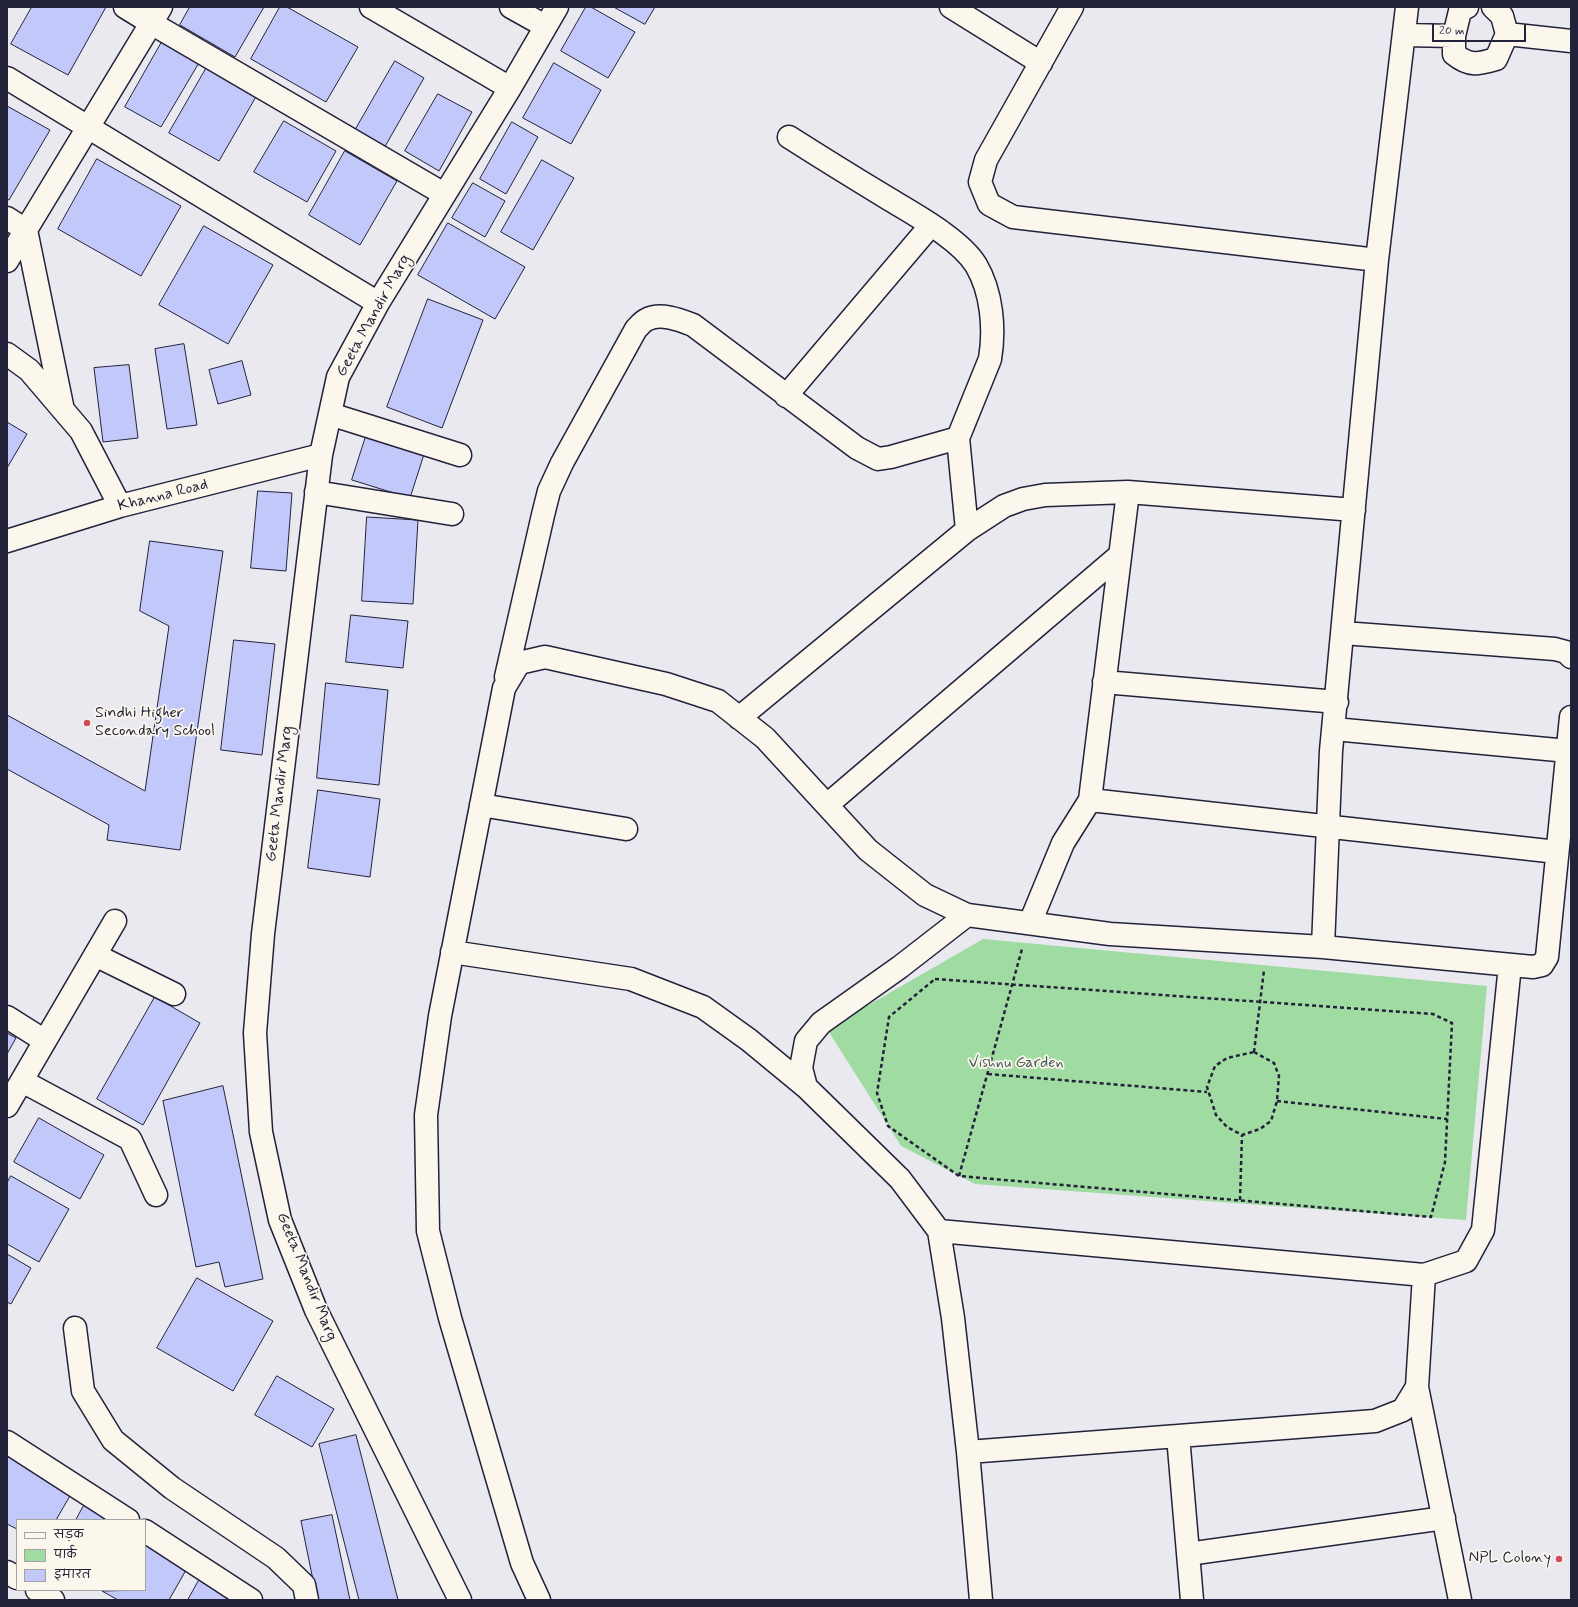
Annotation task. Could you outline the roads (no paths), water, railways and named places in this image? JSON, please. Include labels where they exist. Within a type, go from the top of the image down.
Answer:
[{"type":"street","points":[[125,7],[156,15],[444,194]]},
{"type":"street","points":[[371,7],[510,88]]},
{"type":"street","points":[[511,7],[545,26]]},
{"type":"street","name":"Geeta Mandir Marg","points":[[460,1600],[316,1310],[280,1220],[261,1132],[255,1033],[263,942],[316,492],[321,455],[338,377],[378,303],[510,88],[556,7]]},
{"type":"street","points":[[951,7],[1041,63]]},
{"type":"street","points":[[1072,7],[986,160],[980,182],[989,204],[1013,217],[1377,260]]},
{"type":"street","points":[[1323,947],[1328,826],[1336,702],[1377,260],[1407,7]]},
{"type":"street","points":[[1467,7],[1460,11],[1454,36],[1454,54],[1460,59],[1475,65],[1496,59],[1507,34],[1502,16],[1493,7]]},
{"type":"street","points":[[7,261],[156,15]]},
{"type":"street","points":[[1507,34],[1571,41]]},
{"type":"street","points":[[1404,35],[1454,36]]},
{"type":"street","points":[[7,78],[378,303]]},
{"type":"street","points":[[788,137],[932,225],[955,243],[975,264],[985,284],[990,307],[993,346],[990,359],[958,438],[967,530]]},
{"type":"street","points":[[7,218],[26,230],[64,410]]},
{"type":"street","points":[[786,396],[932,225]]},
{"type":"street","points":[[539,1600],[520,1556],[450,1318],[428,1231],[426,1116],[440,1016],[452,952],[504,688],[542,515],[549,491],[562,463],[636,329],[646,319],[661,317],[676,319],[693,326],[857,448],[878,459],[891,457],[958,438]]},
{"type":"street","points":[[7,354],[29,370],[81,431],[120,506]]},
{"type":"street","points":[[330,414],[460,455]]},
{"type":"street","name":"Khanna Road","points":[[7,541],[120,506],[321,455]]},
{"type":"street","points":[[316,492],[452,514]]},
{"type":"street","points":[[739,718],[967,530],[1004,506],[1023,499],[1045,495],[1128,492],[1354,510]]},
{"type":"street","points":[[1030,923],[1063,844],[1090,800],[1128,492]]},
{"type":"street","points":[[827,805],[1120,555]]},
{"type":"street","points":[[1343,634],[1555,649],[1566,652],[1571,658]]},
{"type":"street","points":[[504,688],[519,663],[545,657],[666,684],[718,701],[765,738],[868,850],[925,895],[967,915],[1110,934],[1323,947],[1533,967],[1542,965],[1547,957],[1571,717]]},
{"type":"street","points":[[1104,682],[1336,702]]},
{"type":"street","points":[[1334,729],[1568,751]]},
{"type":"street","points":[[1090,800],[1557,852]]},
{"type":"street","points":[[481,805],[626,829]]},
{"type":"street","points":[[806,1087],[801,1068],[806,1042],[821,1023],[900,968],[967,915]]},
{"type":"street","points":[[7,1106],[114,921]]},
{"type":"street","points":[[452,952],[631,980],[702,1007],[748,1040],[806,1087],[900,1179],[939,1231],[953,1318],[968,1452],[981,1600]]},
{"type":"street","points":[[95,955],[174,994]]},
{"type":"street","points":[[939,1231],[1424,1275],[1466,1261],[1483,1230],[1510,965]]},
{"type":"street","points":[[7,1017],[45,1041]]},
{"type":"street","points":[[22,1081],[130,1140],[156,1195]]},
{"type":"street","points":[[1424,1275],[1417,1387],[1460,1600]]},
{"type":"street","points":[[75,1328],[83,1391],[113,1440],[172,1488],[276,1558],[304,1585],[307,1600]]},
{"type":"street","points":[[968,1452],[1375,1421],[1403,1410],[1417,1387]]},
{"type":"street","points":[[1178,1436],[1192,1600]]},
{"type":"street","points":[[7,1442],[126,1519]]},
{"type":"street","points":[[1188,1554],[1444,1518]]},
{"type":"street","points":[[146,1532],[251,1600]]},
{"type":"street","points":[[7,1572],[16,1577]]},
{"type":"place","name":"Sindhi Higher Secondary School","points":[[87,723]]},
{"type":"place","name":"NPL Colony","points":[[1559,1559]]},
{"type":"park label","name":"Vishnu Garden","points":[[1016,1064]]}]
